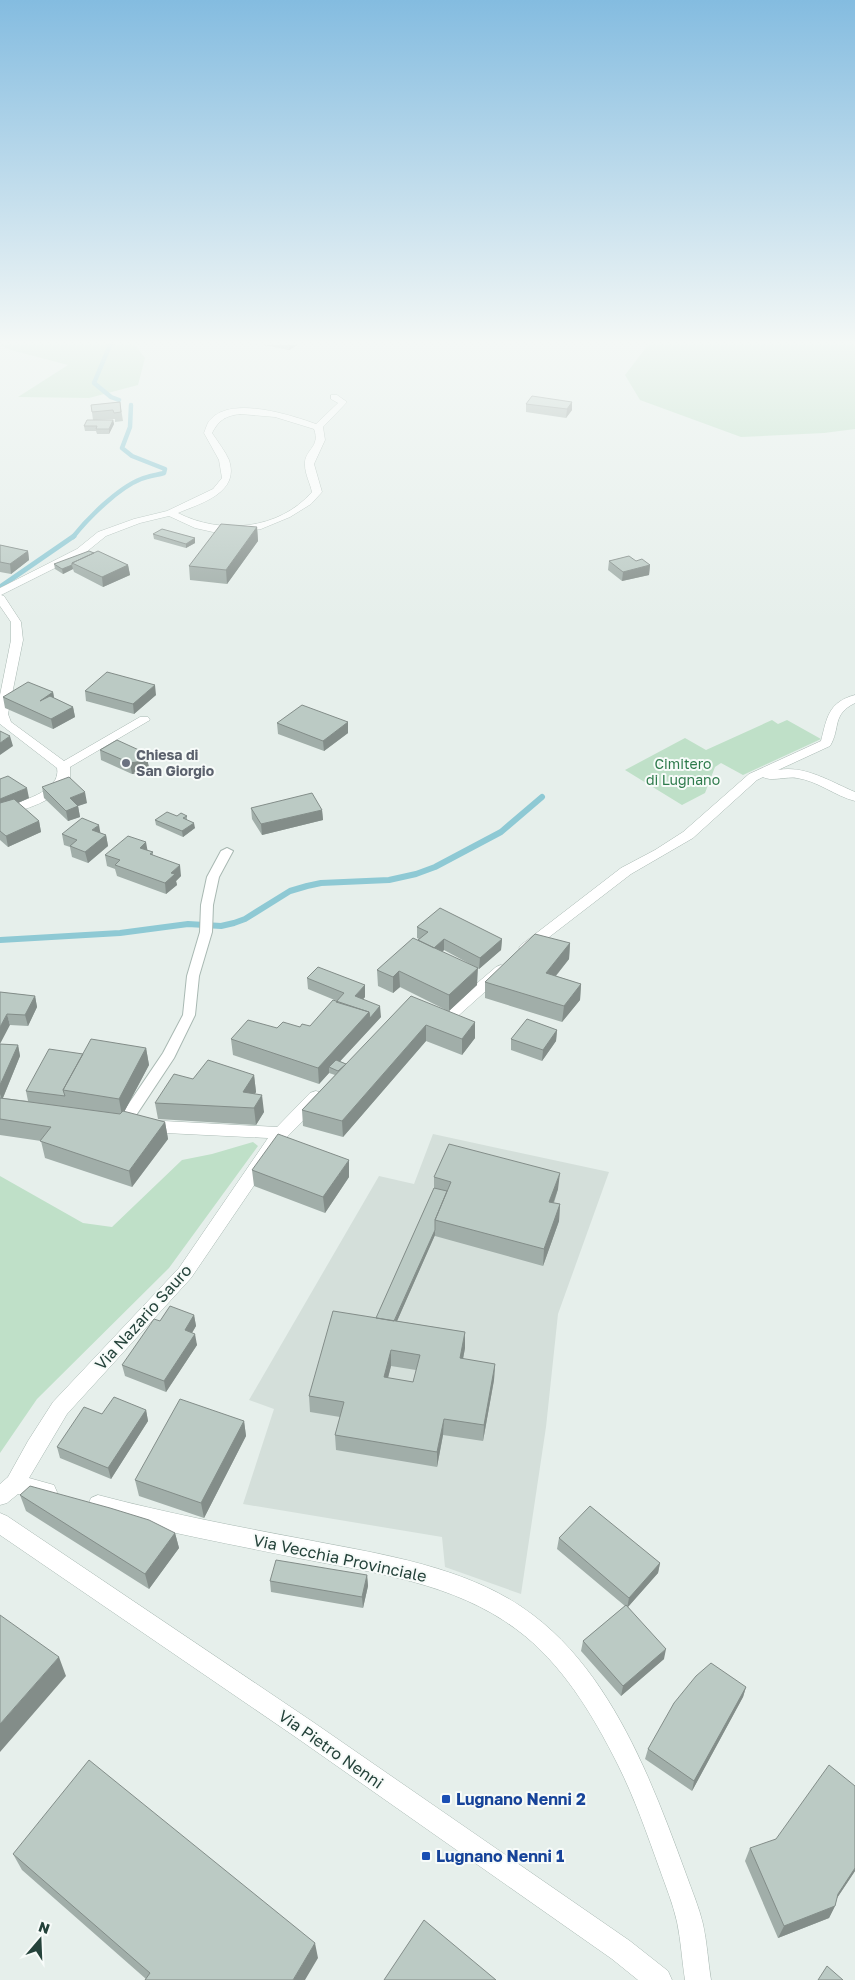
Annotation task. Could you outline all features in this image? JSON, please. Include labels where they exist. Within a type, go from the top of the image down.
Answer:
[{"type":"street","points":[[0,592],[81,551],[102,534],[137,520],[170,513],[216,491],[228,478],[224,460],[211,437]]},
{"type":"street","points":[[170,513],[198,526],[230,531],[244,531],[291,513],[312,498],[317,492],[315,478],[309,467],[310,461],[321,444],[322,437]]},
{"type":"street","points":[[0,598],[16,622],[17,640],[2,714],[4,720],[6,724],[63,766],[64,779],[58,787],[26,804],[0,812]]},
{"type":"street","points":[[418,1012],[444,1020],[515,958],[626,871],[660,853],[688,835],[753,777],[826,743],[830,735],[830,722],[836,712],[849,700],[855,699]]},
{"type":"street","points":[[63,766],[144,720]]},
{"type":"street","points":[[742,786],[777,773],[798,773],[815,777],[824,784],[855,797]]},
{"type":"street","name":"Via Nazario Sauro","points":[[8,1490],[60,1408],[185,1273],[281,1133],[329,1084]]},
{"type":"street","points":[[103,1122],[122,1125],[281,1133]]},
{"type":"street","name":"Via Vecchia Provinciale","points":[[8,1490],[69,1498],[161,1521],[415,1571],[451,1583],[524,1622],[562,1655],[600,1711],[635,1773],[664,1846],[690,1923],[698,1980]]},
{"type":"street","name":"Via Pietro Nenni","points":[[0,1523],[305,1730],[621,1950],[659,1980]]},
{"type":"lane","points":[[122,1125],[169,1054],[189,1015],[193,976],[207,926],[207,905],[213,876],[228,851]]},
{"type":"shaded area","points":[[433,1134],[609,1172],[558,1314],[546,1427],[521,1594],[445,1567],[442,1537],[243,1504],[274,1409],[249,1400],[379,1176],[414,1184]]},
{"type":"green space","name":"Cimitero di Lugnano","points":[[772,720],[778,724],[787,720],[821,739],[743,775],[721,763],[715,767],[705,793],[682,805],[625,770],[685,738],[706,750]]},
{"type":"green space","points":[[253,1142],[258,1146],[169,1268],[37,1399],[0,1453],[0,1176],[83,1223],[112,1227],[182,1160],[212,1154]]},
{"type":"building","points":[[221,524],[257,527],[226,570],[189,566]]},
{"type":"building","points":[[162,529],[195,538],[186,544],[153,534]]},
{"type":"building","points":[[0,545],[28,551],[10,564],[0,562]]},
{"type":"building","points":[[89,551],[94,553],[62,569],[54,564]]},
{"type":"building","points":[[98,551],[128,565],[102,577],[72,563]]},
{"type":"building","points":[[629,556],[636,561],[642,559],[650,565],[623,572],[609,561]]},
{"type":"building","points":[[107,672],[155,685],[133,704],[85,691]]},
{"type":"building","points":[[28,682],[53,692],[40,701],[50,696],[73,707],[51,719],[3,697]]},
{"type":"building","points":[[302,705],[348,722],[323,741],[277,723]]},
{"type":"building","points":[[0,731],[10,736],[0,743]]},
{"type":"building","points":[[117,740],[141,751],[147,758],[143,761],[130,763],[100,750]]},
{"type":"building","points":[[8,776],[27,788],[0,799],[0,779]]},
{"type":"building","points":[[69,777],[85,792],[70,798],[78,806],[66,811],[42,787]]},
{"type":"building","points":[[312,793],[322,810],[261,824],[251,808]]},
{"type":"building","points":[[14,799],[39,821],[6,836],[0,831],[0,803]]},
{"type":"building","points":[[167,812],[177,816],[181,813],[187,816],[183,818],[194,823],[182,831],[155,820]]},
{"type":"building","points":[[82,818],[99,825],[92,830],[106,835],[85,852],[70,846],[77,840],[62,834]]},
{"type":"building","points":[[128,836],[146,842],[140,848],[153,852],[150,854],[180,865],[171,873],[175,874],[165,883],[115,865],[120,860],[105,855]]},
{"type":"building","points":[[440,908],[502,939],[480,958],[444,939],[434,948],[418,940],[428,932],[417,927]]},
{"type":"building","points":[[535,934],[570,943],[546,973],[581,984],[564,1006],[485,982]]},
{"type":"building","points":[[413,938],[478,968],[449,995],[399,971],[393,977],[377,970]]},
{"type":"building","points":[[318,967],[365,985],[355,996],[380,1006],[370,1018],[369,1012],[336,1002],[344,993],[307,978]]},
{"type":"building","points":[[0,992],[35,996],[25,1015],[7,1014],[0,1027]]},
{"type":"building","points":[[411,996],[475,1022],[462,1039],[426,1025],[342,1121],[302,1110]]},
{"type":"building","points":[[333,1000],[369,1012],[318,1068],[231,1039],[248,1020],[277,1028],[283,1022],[300,1027],[302,1024],[310,1026]]},
{"type":"building","points":[[527,1019],[557,1030],[543,1050],[511,1039]]},
{"type":"building","points":[[91,1039],[146,1048],[119,1099],[63,1090]]},
{"type":"building","points":[[0,1044],[18,1045],[0,1085]]},
{"type":"building","points":[[49,1049],[83,1054],[63,1090],[65,1096],[26,1091]]},
{"type":"building","points":[[208,1060],[254,1075],[243,1092],[262,1095],[254,1108],[155,1103],[174,1074],[193,1079]]},
{"type":"building","points":[[336,1060],[346,1064],[338,1071],[329,1067]]},
{"type":"building","points":[[0,1098],[120,1114],[123,1111],[165,1122],[129,1171],[40,1141],[51,1127],[0,1119]]},
{"type":"building","points":[[278,1134],[349,1160],[323,1197],[252,1170]]},
{"type":"building","points":[[449,1144],[560,1173],[549,1202],[560,1204],[544,1249],[435,1220],[451,1182],[434,1177]]},
{"type":"building","points":[[434,1188],[447,1191],[435,1220],[435,1230],[394,1321],[376,1318]]},
{"type":"building","points":[[170,1306],[194,1315],[185,1330],[195,1334],[164,1381],[122,1365],[154,1319],[160,1321]]},
{"type":"building","points":[[333,1311],[465,1332],[460,1358],[495,1364],[484,1425],[444,1419],[437,1452],[335,1435],[344,1402],[309,1396]],"holes":[[[391,1350],[420,1355],[413,1382],[384,1377]]]},
{"type":"building","points":[[114,1397],[146,1410],[108,1468],[57,1447],[84,1407],[102,1414]]},
{"type":"building","points":[[180,1399],[244,1421],[201,1503],[135,1480]]},
{"type":"building","points":[[30,1486],[149,1520],[175,1533],[145,1574],[20,1495]]},
{"type":"building","points":[[590,1506],[660,1563],[629,1598],[559,1538]]},
{"type":"building","points":[[276,1560],[367,1575],[362,1597],[270,1581]]},
{"type":"building","points":[[626,1605],[666,1649],[623,1686],[583,1641]]},
{"type":"building","points":[[0,1615],[59,1657],[0,1724]]},
{"type":"building","points":[[711,1663],[746,1687],[694,1781],[648,1749],[674,1703],[696,1676]]},
{"type":"building","points":[[89,1760],[315,1943],[293,1980],[145,1980],[150,1973],[13,1854]]},
{"type":"building","points":[[829,1765],[855,1786],[855,1868],[838,1894],[835,1906],[784,1926],[750,1848],[776,1839]]},
{"type":"building","points":[[424,1920],[496,1980],[384,1980]]},
{"type":"building","points":[[827,1966],[843,1980],[818,1980]]},
{"type":"waterway","points":[[74,536],[95,513],[123,489],[141,479],[164,473],[165,469],[132,456],[122,448],[126,437]]},
{"type":"waterway","points":[[0,587],[74,536]]},
{"type":"waterway","points":[[0,940],[120,933],[188,924],[221,926],[234,923],[245,919],[290,891],[307,886],[321,883],[389,880],[416,874],[435,867],[501,832],[542,797]]},
{"type":"place","name":"Chiesa di San Giorgio","points":[[126,763]]},
{"type":"place","name":"Lugnano Nenni 2","points":[[446,1799]]},
{"type":"place","name":"Lugnano Nenni 1","points":[[426,1856]]}]
